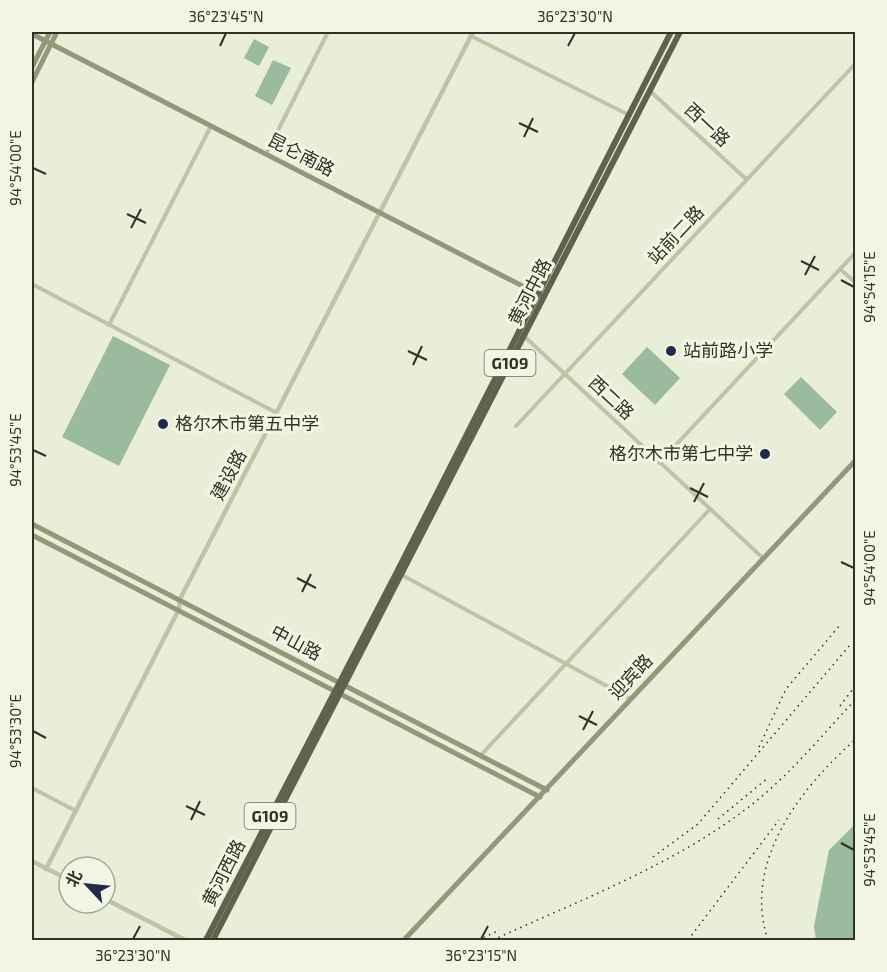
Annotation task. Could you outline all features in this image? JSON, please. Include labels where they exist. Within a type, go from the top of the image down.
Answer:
[{"type":"highway","name":"黄河中路","points":[[541,296],[671,32]]},
{"type":"highway","name":"黄河中路","points":[[338,692],[541,296],[680,32]]},
{"type":"highway","name":"黄河西路","points":[[206,940],[338,692]]},
{"type":"highway","name":"黄河西路","points":[[213,940],[338,692]]},
{"type":"main road","points":[[32,82],[50,32]]},
{"type":"main road","points":[[32,67],[57,32]]},
{"type":"main road","name":"昆仑南路","points":[[32,34],[541,296]]},
{"type":"main road","name":"迎宾路","points":[[404,940],[855,460]]},
{"type":"main road","name":"中山路","points":[[32,524],[547,790]]},
{"type":"main road","name":"中山路","points":[[32,535],[540,797]]},
{"type":"street","points":[[266,154],[328,32]]},
{"type":"street","points":[[472,34],[629,115]]},
{"type":"street","name":"建设路","points":[[46,869],[178,609],[180,599],[472,34]]},
{"type":"street","name":"站前二路","points":[[516,426],[855,63]]},
{"type":"street","name":"西一路","points":[[649,91],[746,179]]},
{"type":"street","points":[[109,325],[212,126]]},
{"type":"street","points":[[659,462],[855,252]]},
{"type":"street","points":[[840,268],[855,283]]},
{"type":"street","points":[[32,284],[277,414]]},
{"type":"street","name":"西二路","points":[[521,335],[763,558]]},
{"type":"street","points":[[481,755],[565,662],[709,510]]},
{"type":"street","points":[[399,574],[631,699]]},
{"type":"street","points":[[32,788],[76,811]]},
{"type":"street","points":[[32,861],[57,874]]},
{"type":"street","points":[[117,905],[185,940]]},
{"type":"green space","points":[[254,39],[269,47],[259,66],[244,58]]},
{"type":"green space","points":[[273,60],[291,68],[272,105],[255,96]]},
{"type":"green space","points":[[113,336],[170,365],[119,466],[62,437]]},
{"type":"green space","points":[[647,347],[680,378],[655,405],[622,374]]},
{"type":"green space","points":[[801,377],[837,412],[820,430],[784,394]]},
{"type":"green space","points":[[855,824],[855,940],[816,940],[814,926],[829,850]]},
{"type":"railway","points":[[759,747],[786,689],[840,625]]},
{"type":"railway","points":[[653,857],[698,824],[850,645]]},
{"type":"railway","points":[[840,706],[856,685]]},
{"type":"railway","points":[[493,940],[626,880],[721,827],[779,781],[856,699]]},
{"type":"railway","points":[[768,940],[762,911],[763,883],[770,855],[781,829],[815,780],[856,739]]},
{"type":"railway","points":[[718,819],[769,777]]},
{"type":"railway","points":[[688,940],[779,820]]},
{"type":"railway","points":[[478,940],[500,930]]},
{"type":"place","name":"站前路小学","points":[[671,351]]},
{"type":"place","name":"格尔木市第五中学","points":[[163,424]]},
{"type":"place","name":"格尔木市第七中学","points":[[765,454]]}]
